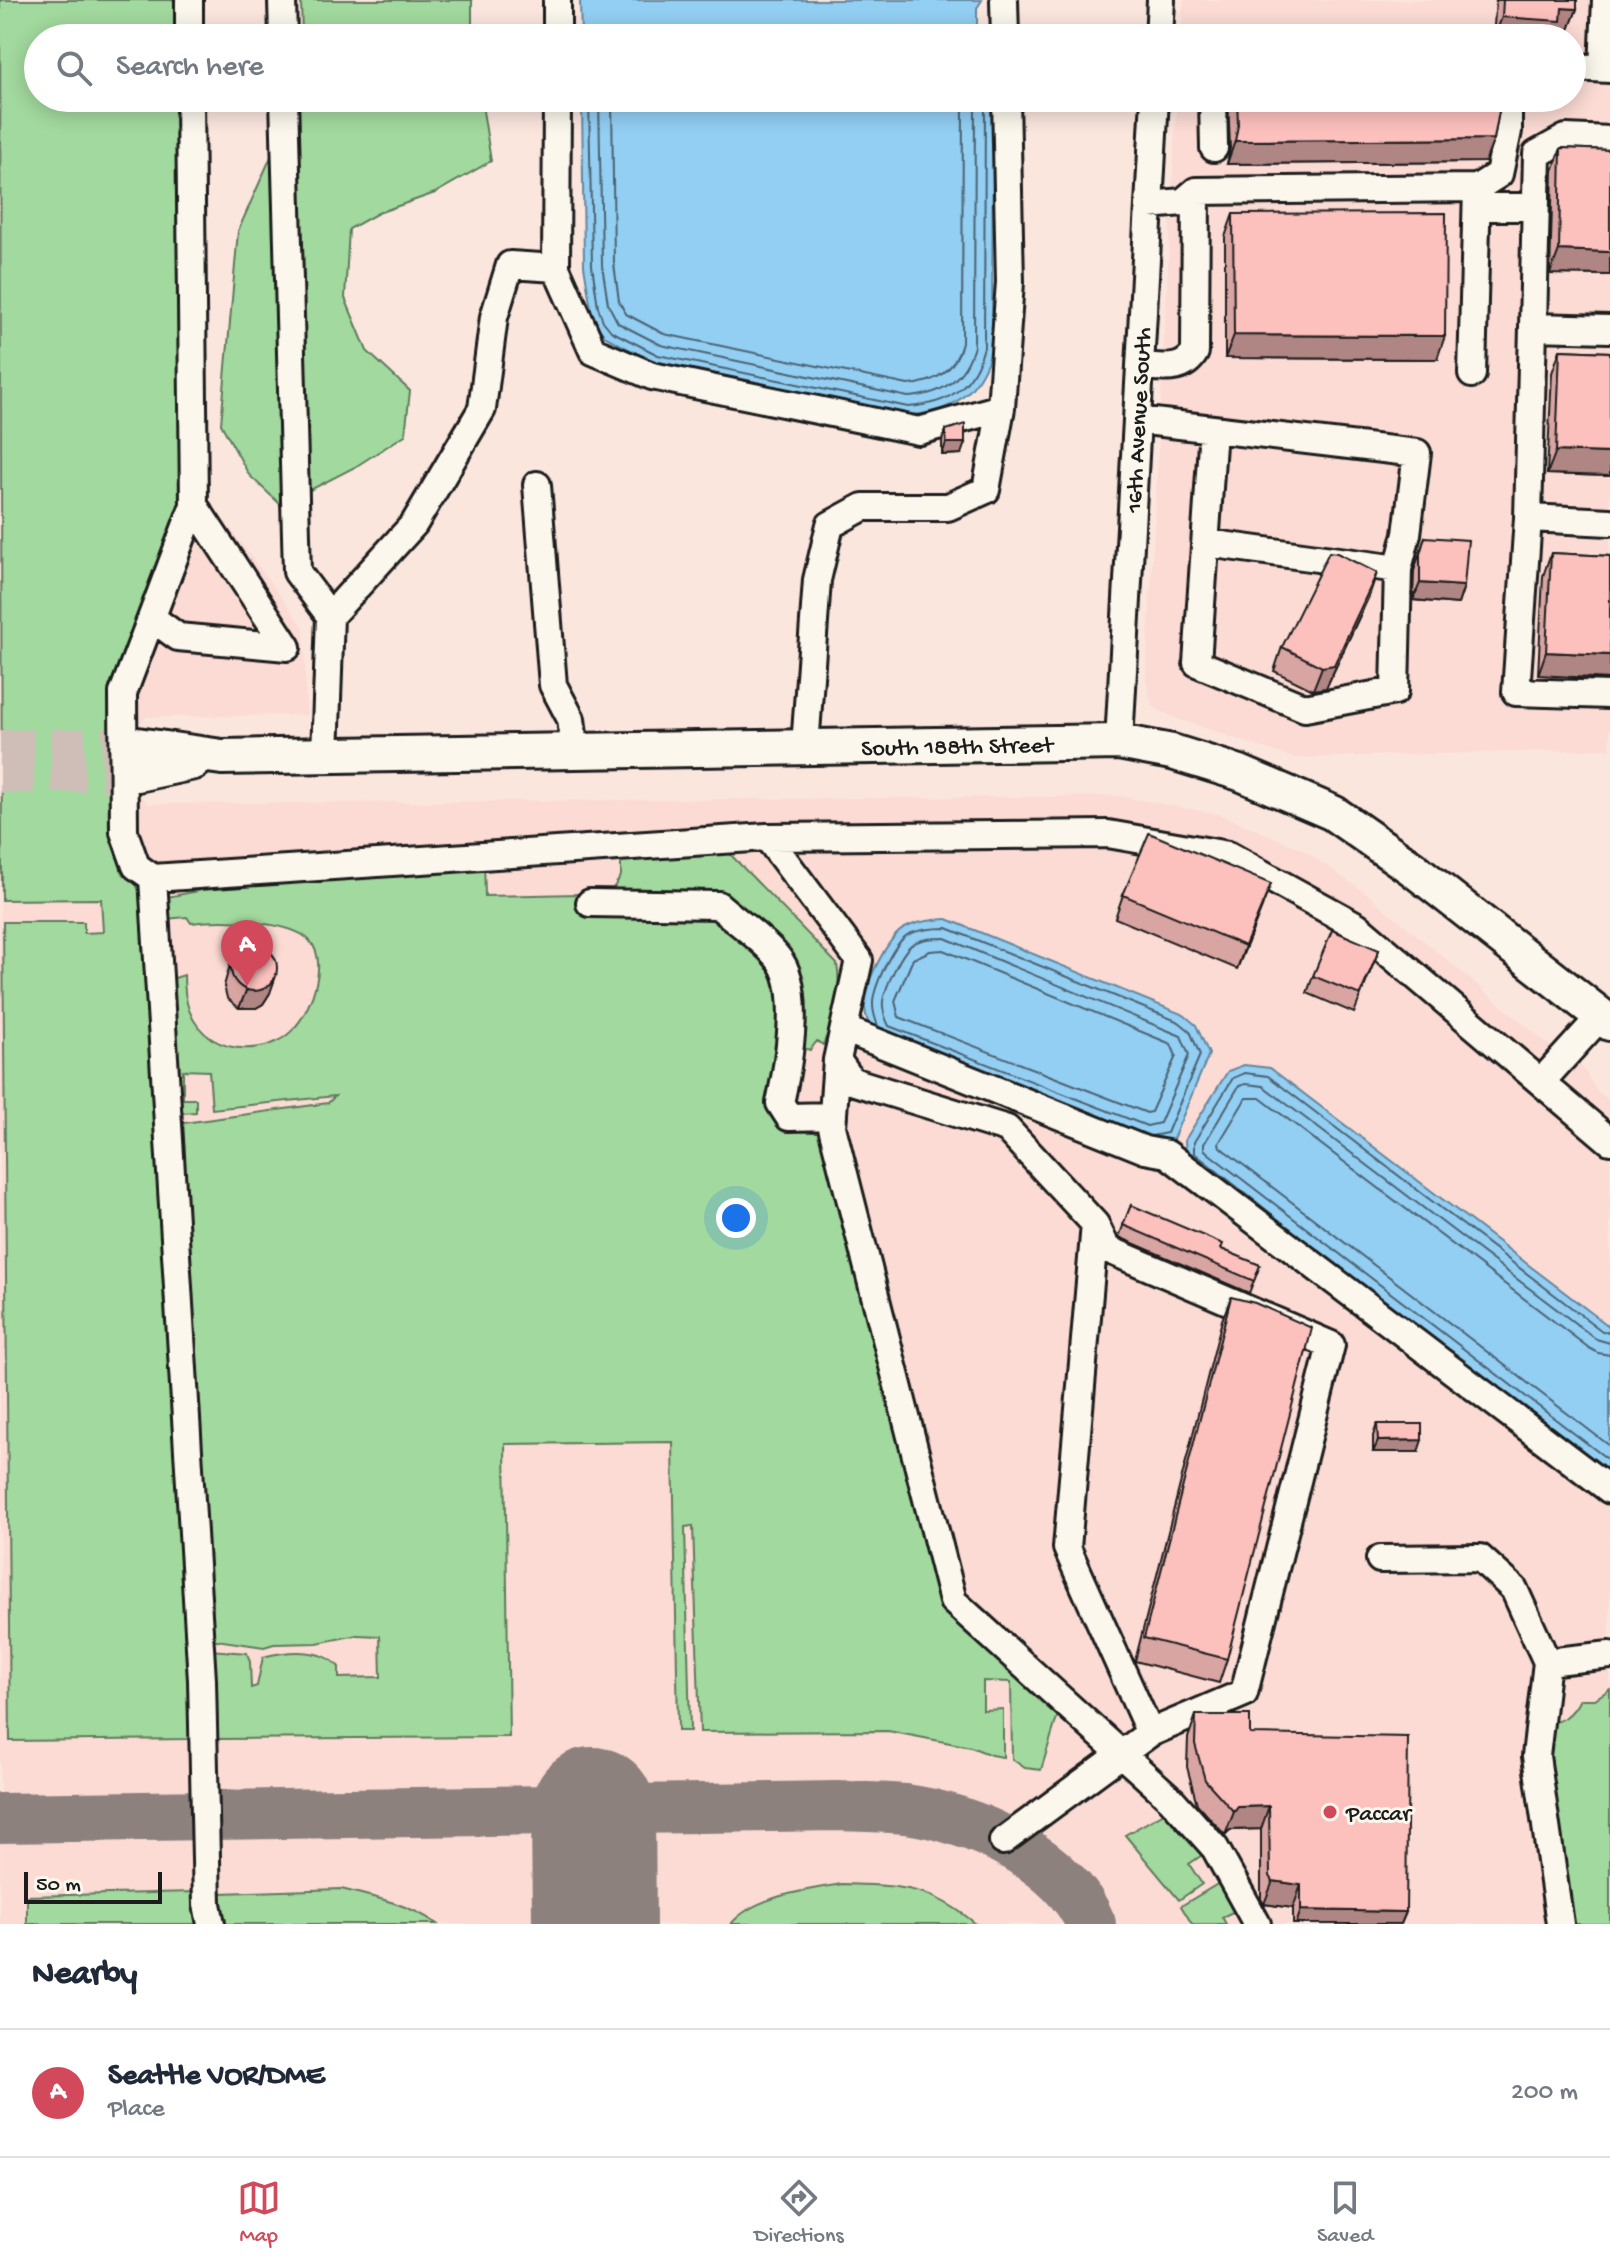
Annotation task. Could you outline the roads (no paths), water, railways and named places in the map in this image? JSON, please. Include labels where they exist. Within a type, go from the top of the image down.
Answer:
[{"type":"main road","name":"South 188th Street","points":[[137,760],[1119,742],[1172,752],[1240,773],[1333,813],[1412,868],[1606,1019]]},
{"type":"street","points":[[189,0],[189,24]]},
{"type":"street","points":[[282,0],[283,24]]},
{"type":"street","points":[[557,0],[557,24]]},
{"type":"street","points":[[1004,0],[1005,24]]},
{"type":"street","points":[[1160,24],[1161,0]]},
{"type":"street","points":[[1586,68],[1607,69],[1606,0]]},
{"type":"street","points":[[190,112],[194,505],[123,693],[124,832],[136,866],[153,878],[767,837],[1108,834],[1228,855],[1357,926],[1610,1141]]},
{"type":"street","points":[[284,112],[297,572],[330,616],[325,755]]},
{"type":"street","points":[[557,112],[556,268],[593,351],[652,376],[919,431],[1001,408]]},
{"type":"street","points":[[805,747],[817,580],[830,525],[863,507],[948,507],[986,490],[1001,408],[1010,282],[1006,112]]},
{"type":"street","name":"16th Avenue South","points":[[1119,742],[1154,112]]},
{"type":"street","points":[[1213,112],[1214,148]]},
{"type":"street","points":[[1472,374],[1477,198],[1499,174],[1508,131],[1508,112]]},
{"type":"street","points":[[1610,140],[1566,138],[1537,154],[1528,518],[1516,692],[1610,695]]},
{"type":"street","points":[[1140,366],[1179,368],[1189,362],[1195,352],[1196,191]]},
{"type":"street","points":[[1149,205],[1183,202],[1196,191],[1477,198],[1535,207]]},
{"type":"street","points":[[330,616],[414,524],[482,409],[494,317],[510,265],[556,268]]},
{"type":"street","points":[[1533,327],[1610,329]]},
{"type":"street","points":[[1137,420],[1417,453],[1407,534],[1398,569],[1395,691],[1305,708],[1197,663],[1213,429]]},
{"type":"street","points":[[537,485],[553,685],[571,719],[575,751]]},
{"type":"street","points":[[152,618],[178,637],[287,647],[194,505]]},
{"type":"street","points":[[1528,518],[1610,522]]},
{"type":"street","points":[[1207,543],[1398,569]]},
{"type":"street","points":[[767,837],[859,960],[837,1060],[832,1127],[953,1601],[1172,1800],[1215,1848],[1257,1924]]},
{"type":"street","points":[[153,878],[202,1680],[207,1904],[211,1924]]},
{"type":"street","points":[[590,903],[718,905],[780,959],[790,985],[791,1052],[780,1103],[789,1117],[833,1116]]},
{"type":"street","points":[[1541,1082],[1606,1019]]},
{"type":"street","points":[[844,1029],[1145,1150],[1167,1154],[1610,1490]]},
{"type":"street","points":[[837,1060],[852,1081],[1007,1129],[1095,1224],[1107,1249],[1331,1345],[1244,1693],[1150,1733],[1003,1841]]},
{"type":"street","points":[[1095,1224],[1067,1548],[1150,1733]]},
{"type":"street","points":[[1380,1559],[1480,1558],[1514,1589],[1547,1662],[1536,1756],[1560,1924]]},
{"type":"street","points":[[1547,1662],[1610,1655]]},
{"type":"water","points":[[580,0],[982,0],[977,8],[977,24],[581,24]]},
{"type":"water","points":[[582,112],[993,112],[992,348],[978,381],[968,393],[943,409],[911,415],[892,414],[655,363],[606,337],[596,325],[584,266]]},
{"type":"water","points":[[947,919],[1184,1015],[1196,1025],[1209,1054],[1171,1144],[874,1039],[866,1013],[865,996],[886,948],[905,928],[920,922]]},
{"type":"water","points":[[1244,1065],[1270,1068],[1610,1327],[1610,1483],[1186,1158],[1185,1140],[1228,1071]]},
{"type":"tunnel","points":[[0,747],[137,745]]},
{"type":"tunnel","points":[[0,776],[137,774]]},
{"type":"place","name":"Seattle VOR/DME","points":[[247,986]]},
{"type":"place","name":"Paccar","points":[[1330,1812]]}]
